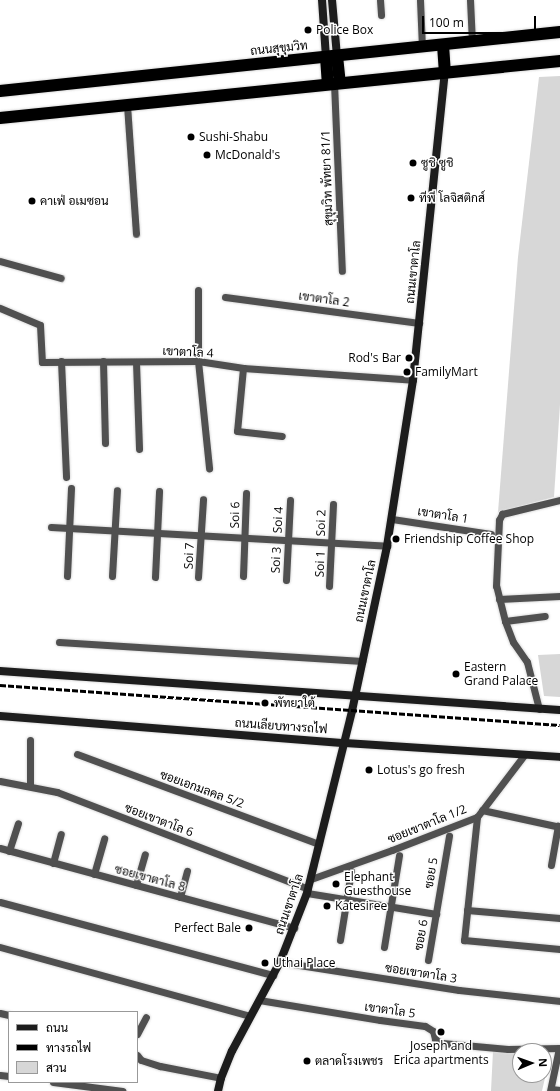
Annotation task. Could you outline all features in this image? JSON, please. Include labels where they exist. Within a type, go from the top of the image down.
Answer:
[{"type":"highway","name":"ถนนสุขุมวิท","points":[[0,91],[560,32]]},
{"type":"highway","points":[[444,45],[445,72]]},
{"type":"highway","points":[[331,57],[334,83]]},
{"type":"highway","points":[[0,118],[560,61]]},
{"type":"street","points":[[322,0],[331,57]]},
{"type":"street","points":[[331,57],[332,0]]},
{"type":"street","points":[[380,0],[380,15]]},
{"type":"street","points":[[420,0],[422,47]]},
{"type":"street","points":[[470,0],[472,42]]},
{"type":"street","name":"ถนนเขาตาโล","points":[[218,1091],[221,1078],[239,1035],[280,962],[308,891],[345,743],[387,546],[413,380],[445,72]]},
{"type":"street","name":"สุขุมวิท พัทยา 81/1","points":[[334,83],[342,272]]},
{"type":"street","points":[[127,105],[136,234]]},
{"type":"street","points":[[0,261],[61,278]]},
{"type":"street","points":[[198,290],[198,361],[209,468]]},
{"type":"street","name":"เขาตาโล 2","points":[[225,297],[419,323]]},
{"type":"street","name":"เขาตาโล 4","points":[[0,308],[40,325],[42,362],[198,361],[243,368],[413,380]]},
{"type":"street","points":[[61,361],[66,477]]},
{"type":"street","points":[[103,361],[105,443]]},
{"type":"street","points":[[136,362],[138,449]]},
{"type":"street","points":[[243,368],[237,432],[282,436]]},
{"type":"street","points":[[67,576],[71,488]]},
{"type":"street","points":[[112,576],[116,490]]},
{"type":"street","points":[[155,577],[159,491]]},
{"type":"street","name":"Soi 6","points":[[243,576],[246,493]]},
{"type":"street","name":"Soi 7","points":[[198,577],[203,499]]},
{"type":"street","name":"Soi 4","points":[[288,540],[290,500]]},
{"type":"street","points":[[539,709],[527,662],[513,642],[505,621],[496,586],[499,520],[502,514],[560,500]]},
{"type":"street","name":"Soi 2","points":[[332,543],[333,504]]},
{"type":"street","name":"เขาตาโล 1","points":[[392,519],[491,534]]},
{"type":"street","points":[[51,527],[387,546]]},
{"type":"street","name":"Soi 3","points":[[286,580],[288,540]]},
{"type":"street","name":"Soi 1","points":[[330,586],[332,543]]},
{"type":"street","points":[[499,600],[560,596]]},
{"type":"street","points":[[505,621],[545,616]]},
{"type":"street","points":[[59,642],[362,661]]},
{"type":"street","points":[[0,671],[560,710]]},
{"type":"street","name":"ถนนเลียบทางรถไฟ","points":[[0,716],[345,743],[560,757]]},
{"type":"street","points":[[30,740],[30,786]]},
{"type":"street","name":"ซอยเอกมลคล 5/2","points":[[77,754],[319,844]]},
{"type":"street","name":"ซอยเขาตาโล 1/2","points":[[311,879],[392,850],[476,817],[525,754]]},
{"type":"street","name":"ซอยเขาตาโล 6","points":[[0,781],[57,792],[308,891],[390,907],[436,914]]},
{"type":"street","points":[[482,810],[559,827],[552,865]]},
{"type":"street","points":[[476,817],[464,940],[560,949]]},
{"type":"street","points":[[9,851],[18,822]]},
{"type":"street","points":[[53,862],[61,834]]},
{"type":"street","name":"ซอย 5","points":[[436,914],[449,836]]},
{"type":"street","points":[[94,874],[104,838]]},
{"type":"street","name":"ซอยเขาตาโล 8","points":[[0,848],[294,928]]},
{"type":"street","points":[[136,885],[144,854]]},
{"type":"street","points":[[384,947],[399,855]]},
{"type":"street","points":[[180,897],[186,871]]},
{"type":"street","points":[[340,940],[352,871]]},
{"type":"street","points":[[0,902],[273,975]]},
{"type":"street","points":[[467,910],[560,918]]},
{"type":"street","name":"ซอย 6","points":[[428,960],[436,914]]},
{"type":"street","points":[[0,947],[250,1016]]},
{"type":"street","name":"ซอยเขาตาโล 3","points":[[280,962],[459,990],[560,1001]]},
{"type":"street","name":"เขาตาโล 5","points":[[259,1000],[425,1026],[433,1031],[435,1039],[442,1043],[508,1048],[560,1048]]},
{"type":"street","points":[[138,1032],[146,1017]]},
{"type":"street","points":[[560,1048],[550,1090],[560,1090]]},
{"type":"street","points":[[138,1056],[141,1060],[160,1066],[221,1078]]},
{"type":"street","points":[[61,1083],[122,1091]]},
{"type":"green space","points":[[560,76],[560,404],[554,497],[498,512],[518,257],[539,77]]},
{"type":"green space","points":[[560,654],[560,697],[544,696],[538,655]]},
{"type":"green space","points":[[493,1051],[512,1052],[512,1083],[544,1083],[542,1091],[491,1091]]},
{"type":"railway","points":[[0,685],[560,725]]},
{"type":"place","name":"Police Box","points":[[308,30]]},
{"type":"place","name":"Sushi-Shabu","points":[[191,137]]},
{"type":"place","name":"McDonald's","points":[[207,155]]},
{"type":"place","name":"ซูชิ ซูชิ","points":[[413,163]]},
{"type":"place","name":"ทีพี โลจิสติกส์","points":[[411,198]]},
{"type":"place","name":"คาเฟ่ อเมซอน","points":[[32,201]]},
{"type":"place","name":"Rod's Bar","points":[[409,358]]},
{"type":"place","name":"FamilyMart","points":[[407,372]]},
{"type":"place","name":"Friendship Coffee Shop","points":[[396,539]]},
{"type":"place","name":"Eastern Grand Palace","points":[[456,674]]},
{"type":"place","name":"พัทยาใต้","points":[[265,703]]},
{"type":"place","name":"Lotus's go fresh","points":[[369,770]]},
{"type":"place","name":"Elephant Guesthouse","points":[[336,884]]},
{"type":"place","name":"Katesiree","points":[[327,906]]},
{"type":"place","name":"Perfect Bale","points":[[249,928]]},
{"type":"place","name":"Uthai Place","points":[[265,963]]},
{"type":"place","name":"Joseph and Erica apartments","points":[[441,1032]]},
{"type":"place","name":"ตลาดโรงเพชร","points":[[307,1061]]}]
